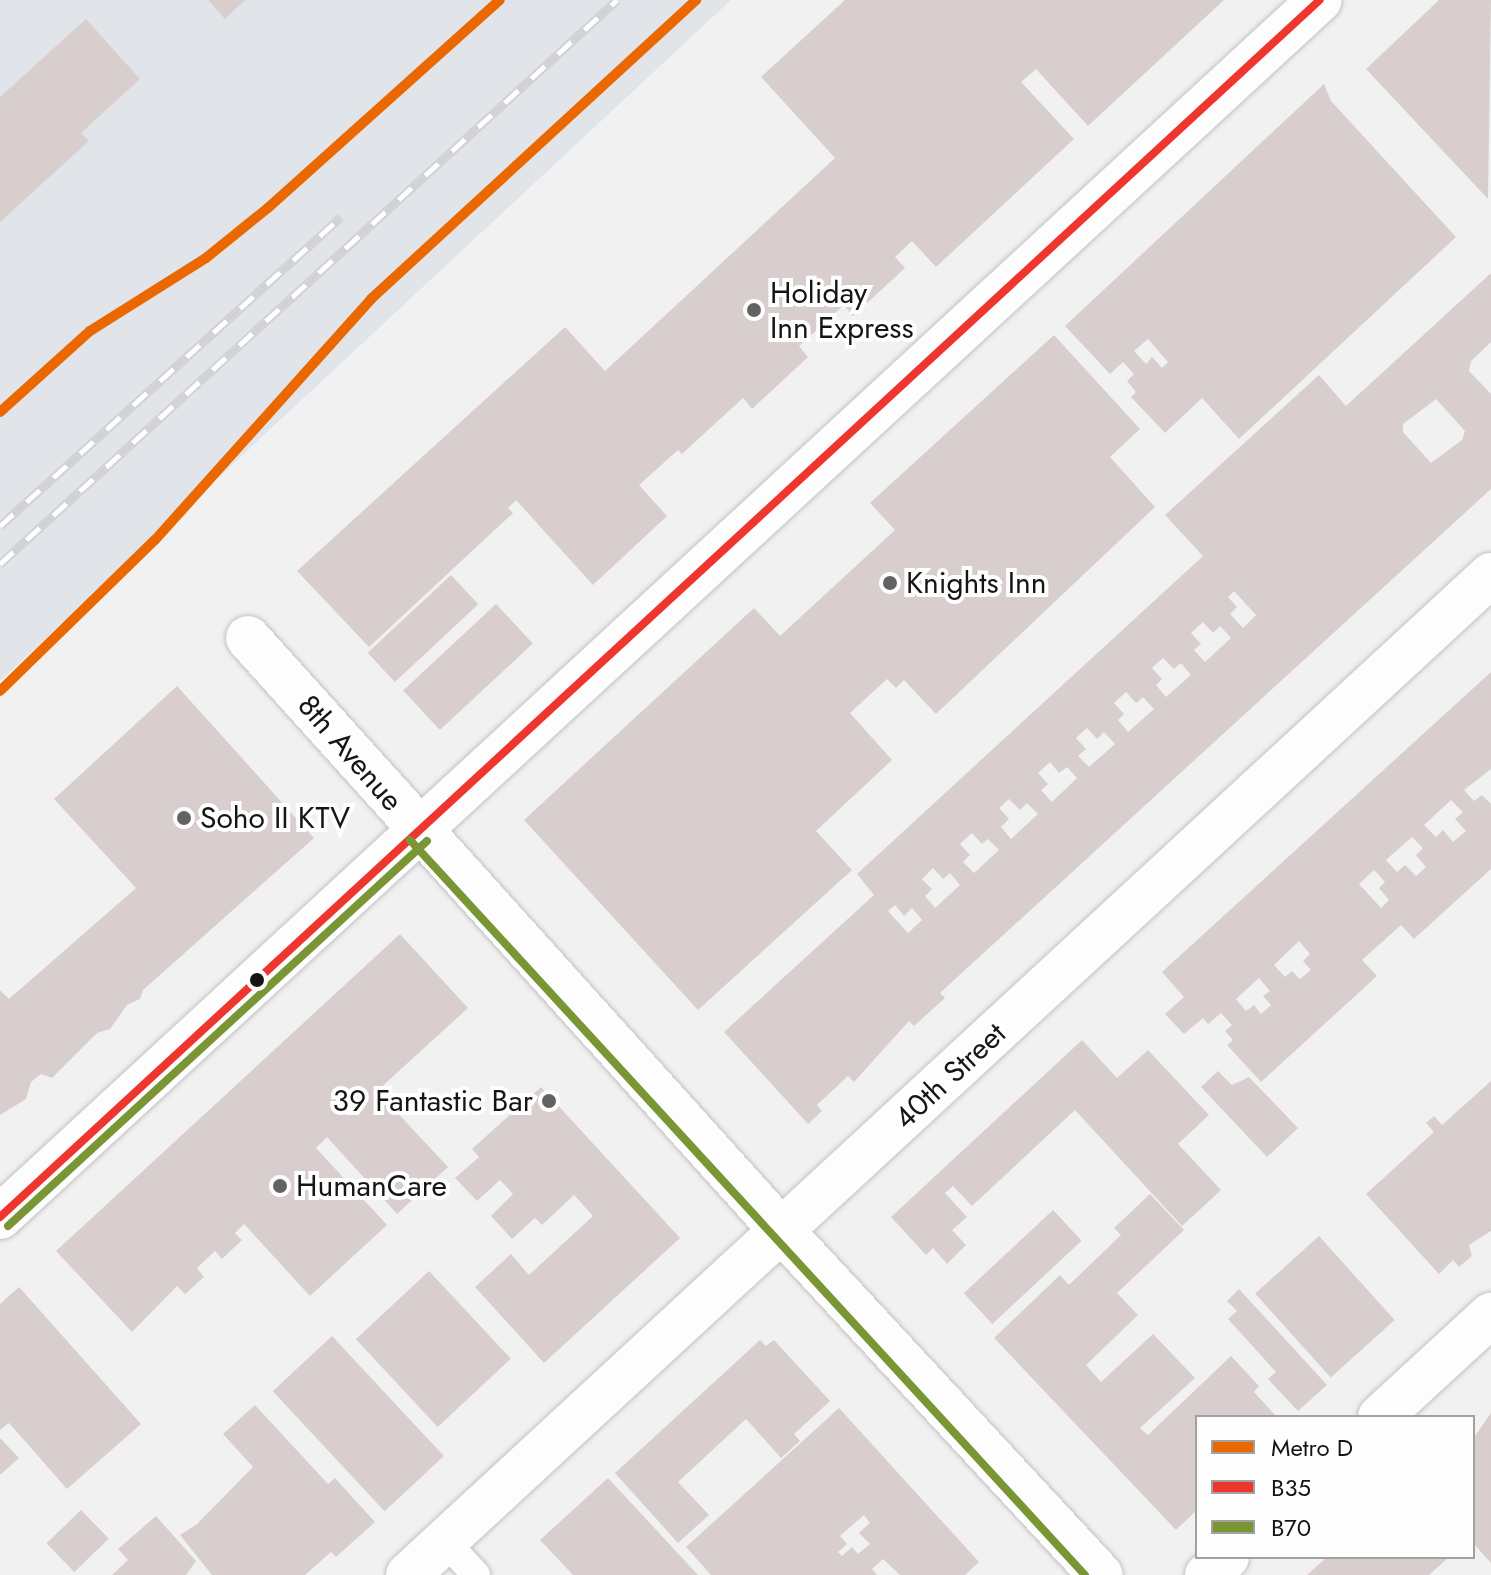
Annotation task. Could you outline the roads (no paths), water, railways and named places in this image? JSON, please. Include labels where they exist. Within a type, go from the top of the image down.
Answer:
[{"type":"street","points":[[0,1217],[1320,0]]},
{"type":"street","name":"40th Street","points":[[408,1575],[1491,575]]},
{"type":"street","name":"8th Avenue","points":[[248,638],[419,832],[782,1231],[1101,1575]]},
{"type":"street","points":[[1382,1415],[1491,1315]]},
{"type":"street","points":[[1207,1575],[1225,1559]]},
{"type":"lane","points":[[445,1541],[476,1575]]},
{"type":"railway","points":[[0,564],[617,0]]},
{"type":"railway","points":[[0,526],[341,217]]},
{"type":"metro line","name":"D","points":[[0,412],[90,331],[206,258],[269,207],[500,0]]},
{"type":"metro line","name":"D","points":[[0,691],[155,540],[371,299],[696,0]]},
{"type":"place","name":"Holiday Inn Express","points":[[754,310]]},
{"type":"place","name":"Knights Inn","points":[[890,583]]},
{"type":"place","name":"Soho II KTV","points":[[184,818]]},
{"type":"place","name":"39 Fantastic Bar","points":[[549,1101]]},
{"type":"place","name":"HumanCare","points":[[280,1186]]}]
